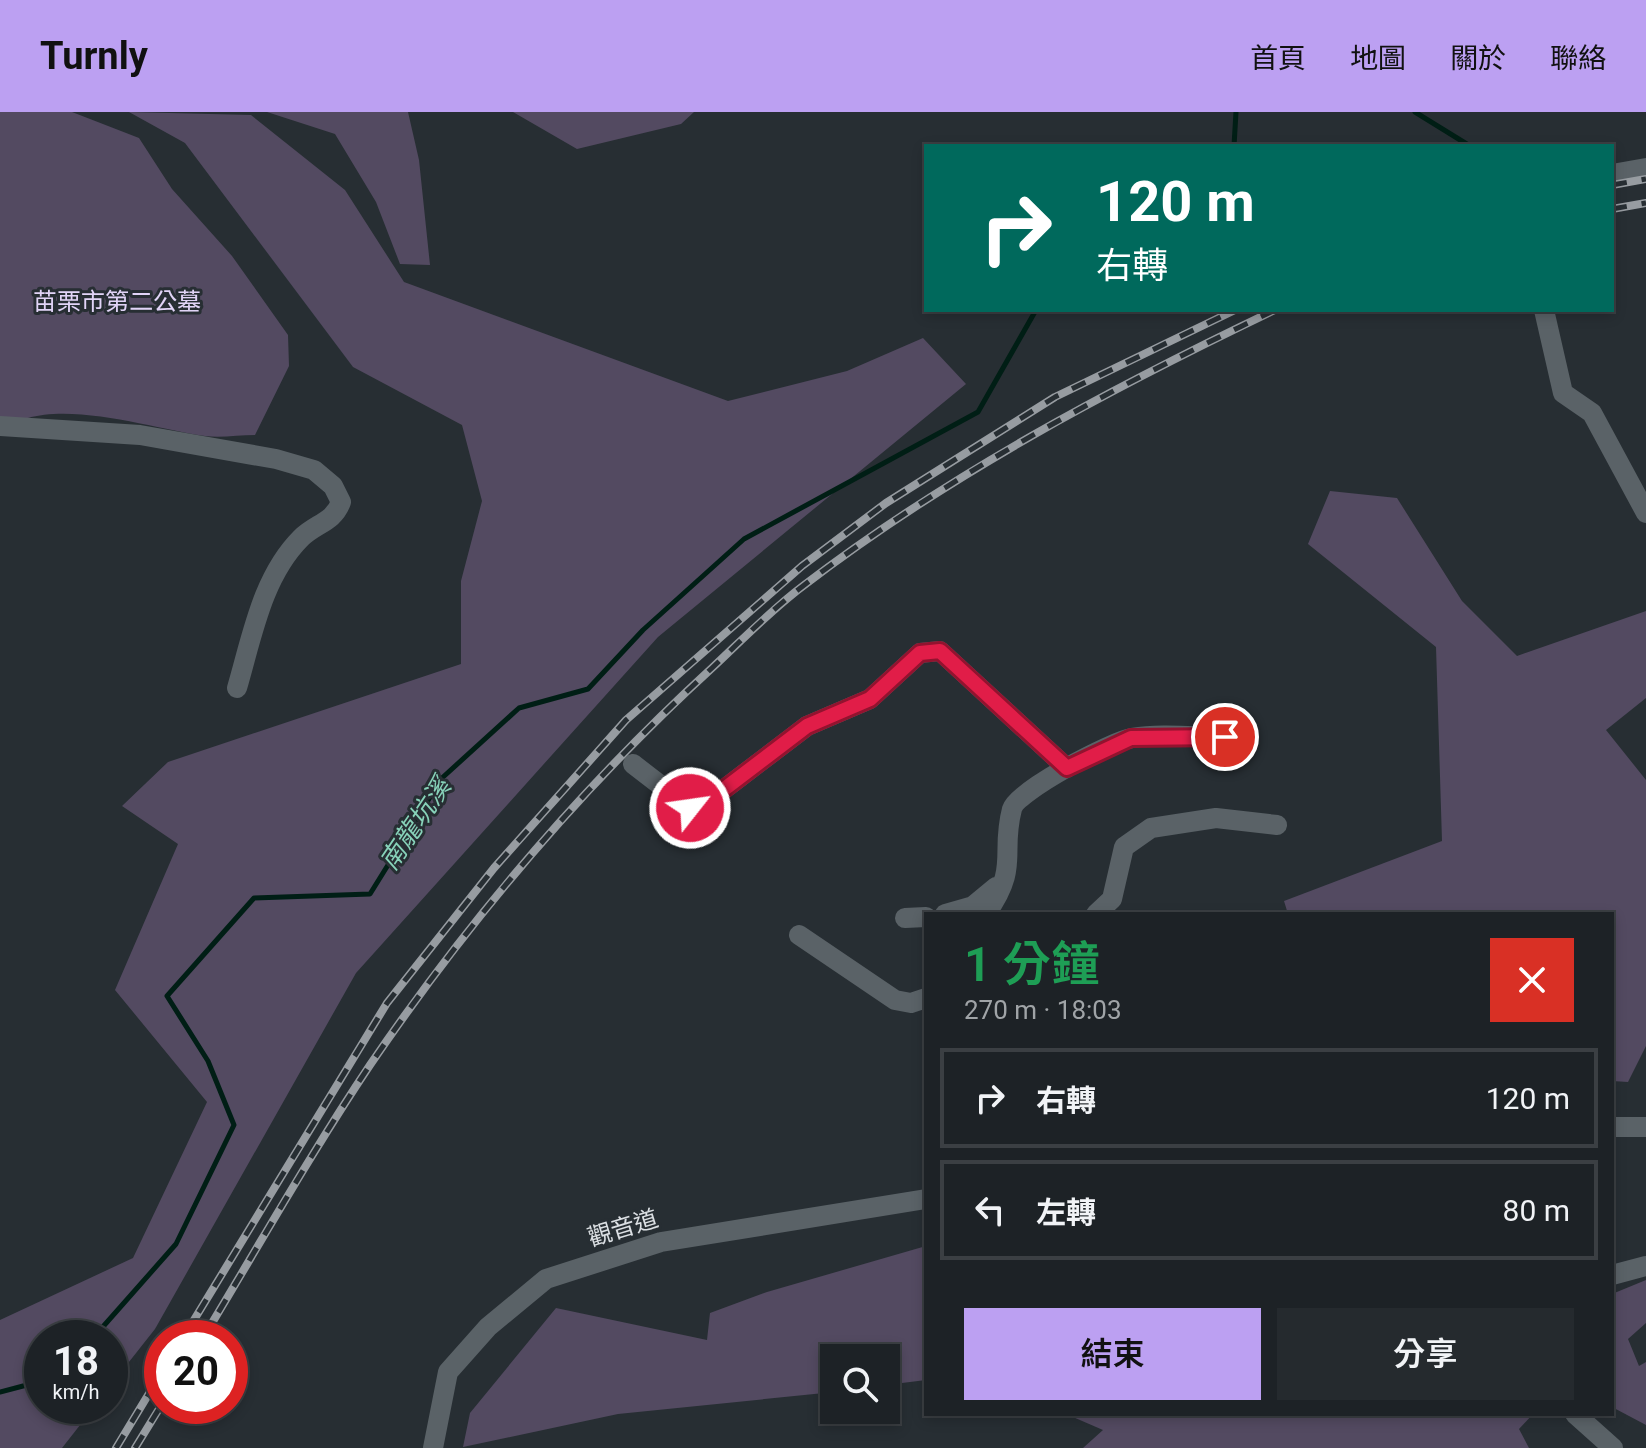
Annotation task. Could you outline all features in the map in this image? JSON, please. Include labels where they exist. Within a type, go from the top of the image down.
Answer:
[{"type":"street","points":[[1614,174],[1646,168]]},
{"type":"street","points":[[1544,312],[1563,393],[1592,413],[1646,513]]},
{"type":"street","points":[[0,426],[140,435],[276,459],[314,470],[333,486],[341,502],[335,517],[300,539],[264,594],[237,688]]},
{"type":"street","points":[[633,764],[690,808],[702,806],[807,726],[870,699],[920,653],[940,651],[1067,768]]},
{"type":"street","points":[[987,912],[1008,876],[1012,807],[1020,797],[1067,768],[1131,738],[1225,737]]},
{"type":"street","points":[[1098,912],[1112,899],[1124,847],[1151,828],[1216,818],[1277,825]]},
{"type":"street","points":[[952,912],[973,906],[1008,876]]},
{"type":"street","points":[[799,935],[895,1000],[911,1003],[924,999]]},
{"type":"street","points":[[1614,1127],[1646,1127]]},
{"type":"street","name":"觀音道","points":[[433,1448],[448,1372],[488,1327],[546,1279],[661,1242],[924,1199]]},
{"type":"street","points":[[1614,1274],[1646,1266]]},
{"type":"street","points":[[1577,1416],[1613,1448]]},
{"type":"green space","name":"苗栗市第二公墓","points":[[0,112],[72,112],[139,138],[172,189],[232,256],[288,335],[289,366],[255,435],[205,436],[98,416],[69,414],[42,415],[18,421],[0,434]]},
{"type":"green space","points":[[129,112],[251,115],[345,190],[404,282],[728,401],[847,371],[923,338],[966,384],[658,637],[356,973],[160,1320],[144,1320],[144,1343],[128,1363],[128,1320],[24,1320],[24,1424],[81,1424],[62,1448],[0,1448],[0,1320],[133,1258],[207,1102],[115,990],[178,844],[122,806],[168,762],[461,664],[461,581],[482,501],[462,425],[353,367],[185,143]]},
{"type":"green space","points":[[267,112],[408,112],[419,160],[430,265],[400,264],[376,202],[335,134]]},
{"type":"green space","points":[[513,112],[694,112],[681,124],[577,149]]},
{"type":"green space","points":[[1330,491],[1397,498],[1462,601],[1517,656],[1646,611],[1646,698],[1606,730],[1646,780],[1646,1046],[1628,1082],[1614,1081],[1614,912],[1287,912],[1284,901],[1442,841],[1436,647],[1308,544]]},
{"type":"green space","points":[[924,1247],[924,1380],[900,1383],[900,1344],[820,1344],[820,1393],[618,1414],[463,1447],[470,1413],[556,1308],[707,1340],[710,1313],[767,1292]]},
{"type":"green space","points":[[1646,1280],[1646,1323],[1628,1339],[1639,1366],[1646,1362],[1646,1425],[1614,1408],[1614,1293]]},
{"type":"green space","points":[[1071,1416],[1531,1416],[1519,1429],[1529,1448],[1083,1448],[1103,1430]]},
{"type":"waterway","name":"南龍坑溪","points":[[1234,144],[1236,112]]},
{"type":"waterway","name":"南龍坑溪","points":[[1415,112],[1467,144]]},
{"type":"waterway","name":"南龍坑溪","points":[[109,1320],[176,1244],[234,1125],[208,1061],[167,996],[254,898],[370,894],[442,778],[519,708],[588,689],[643,630],[744,539],[978,412],[1035,312]]},
{"type":"waterway","name":"南龍坑溪","points":[[0,1392],[24,1386]]},
{"type":"railway","points":[[1614,185],[1646,179]]},
{"type":"railway","points":[[1614,209],[1646,203]]},
{"type":"railway","points":[[194,1320],[387,1003],[494,868],[626,720],[802,566],[886,503],[1055,397],[1231,312]]},
{"type":"railway","points":[[214,1320],[370,1065],[447,958],[573,807],[664,713],[791,595],[915,507],[1091,403],[1271,312]]},
{"type":"railway","points":[[116,1448],[144,1402]]},
{"type":"railway","points":[[135,1448],[150,1424]]},
{"type":"route","points":[[690,808],[702,806],[807,726],[870,699],[920,653],[930,651],[940,651],[1067,768],[1131,738],[1225,737]]}]
